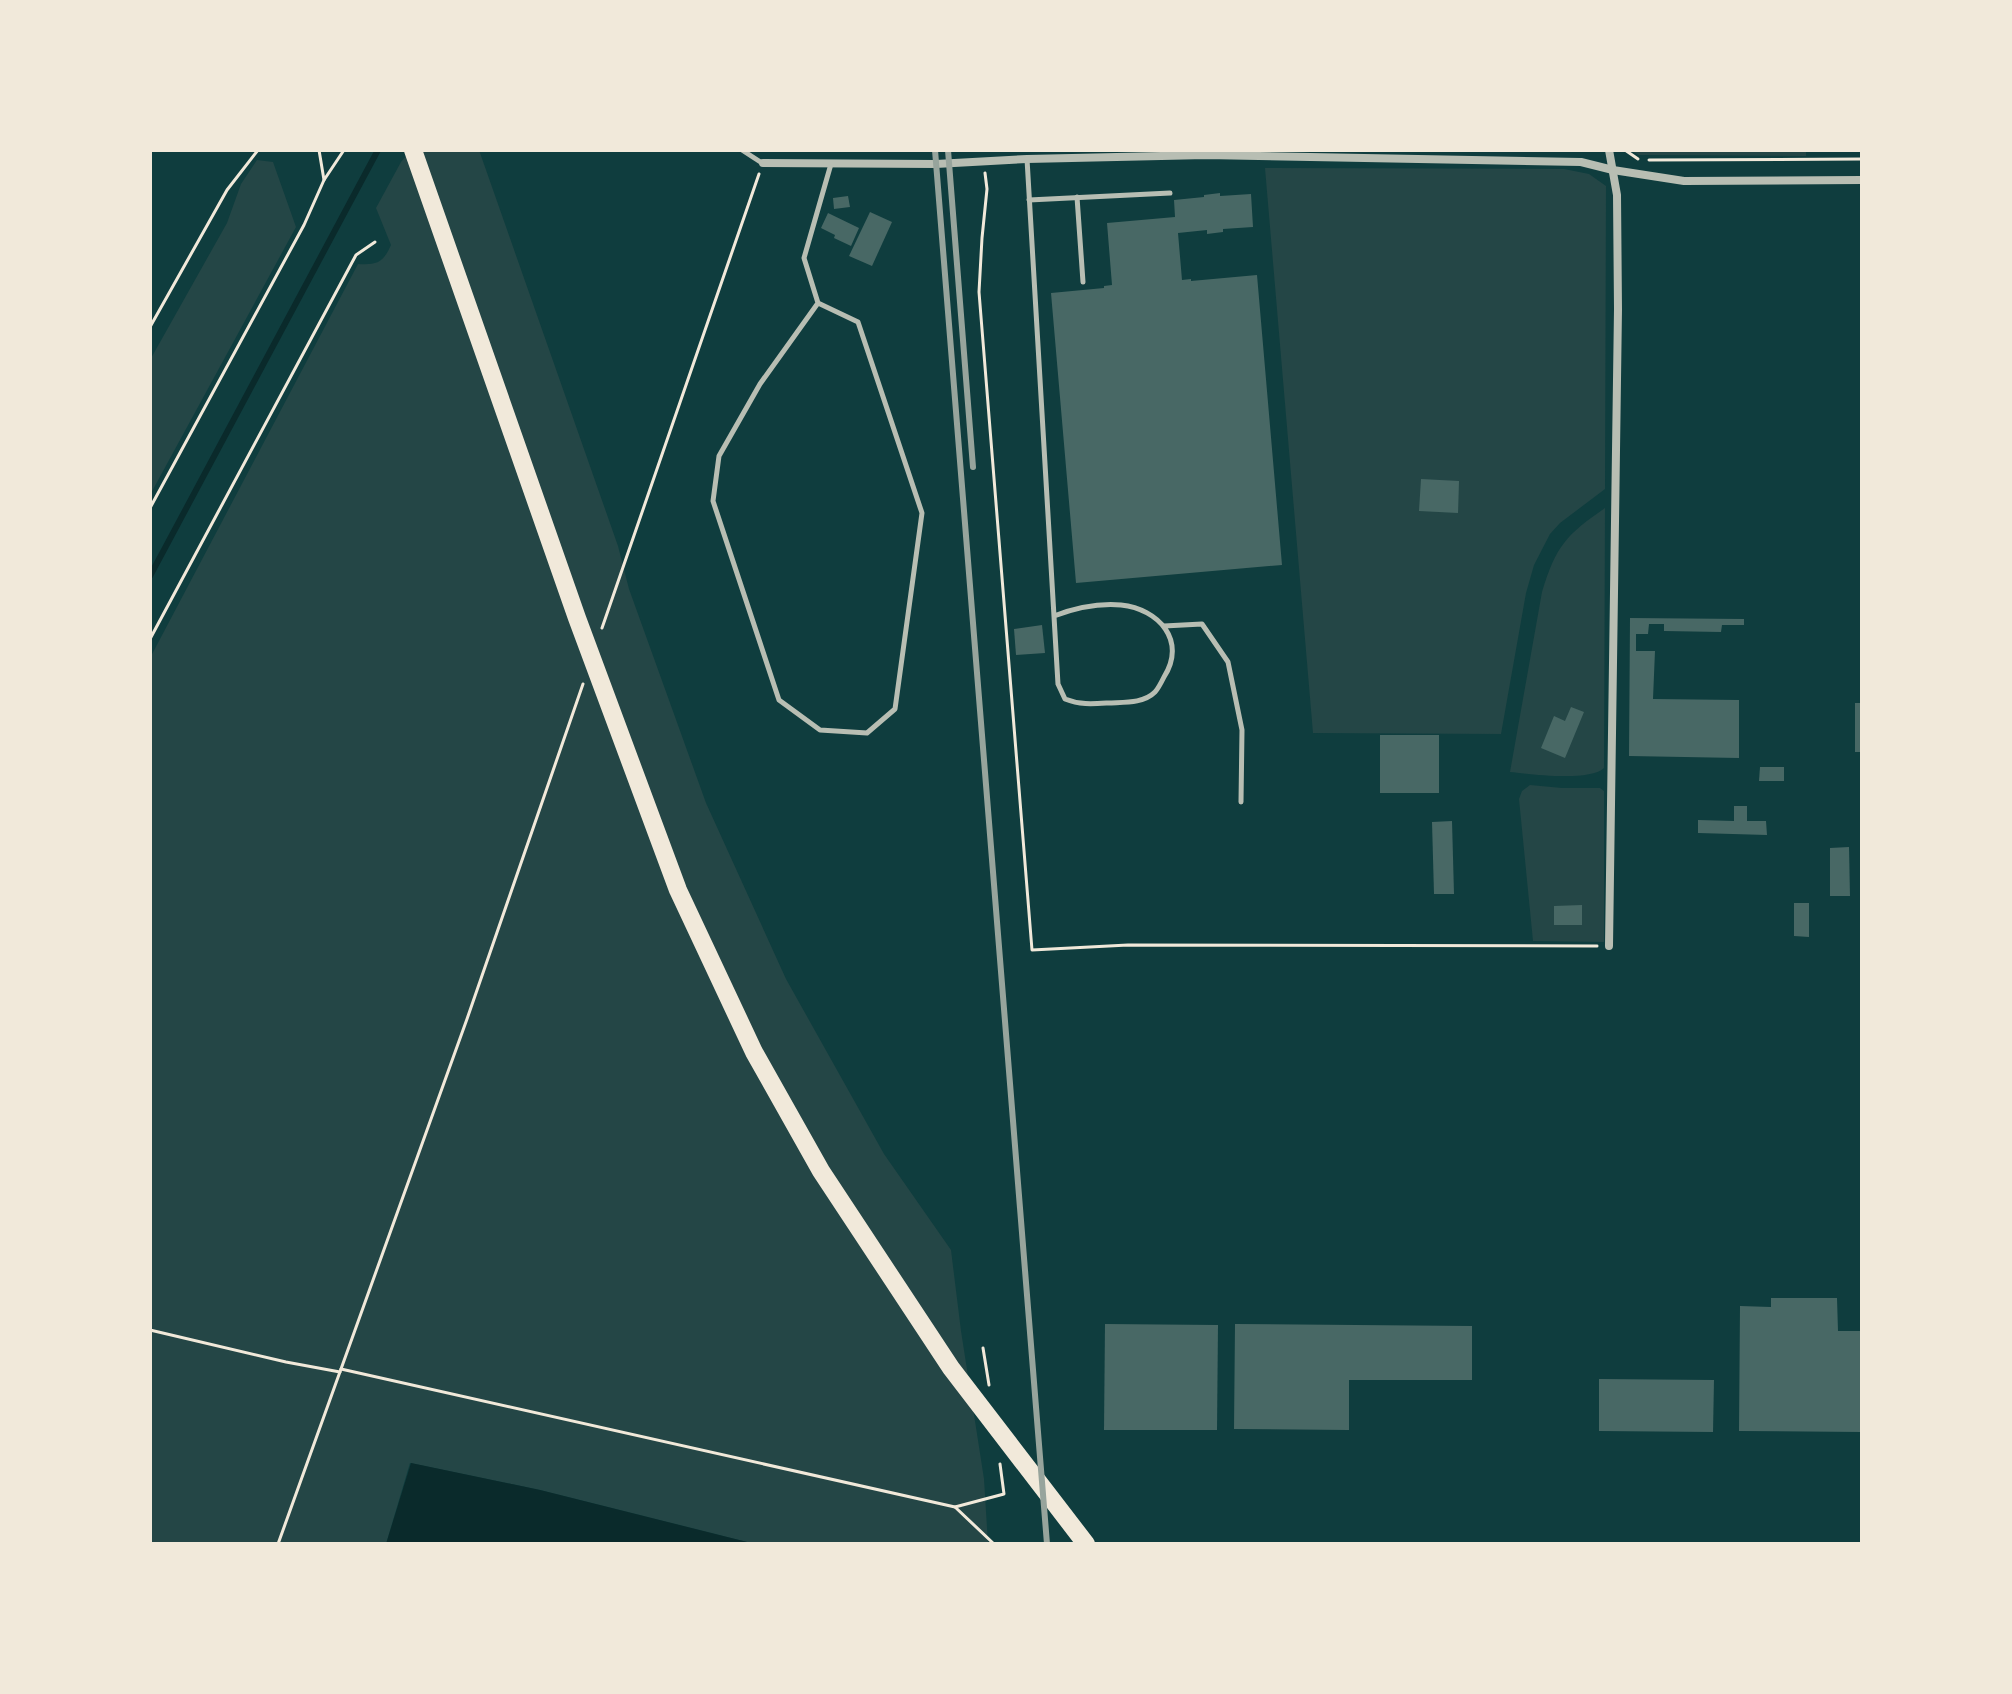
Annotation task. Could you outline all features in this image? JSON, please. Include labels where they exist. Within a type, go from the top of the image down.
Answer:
[{"type":"main road","points":[[413,150],[577,618],[678,890],[754,1052],[821,1171],[951,1368],[1086,1544]]},
{"type":"street","points":[[1609,150],[1617,195],[1618,309],[1609,946]]},
{"type":"street","points":[[763,163],[984,162],[1206,152],[1581,162],[1684,181],[1862,180]]},
{"type":"lane","points":[[742,150],[763,163]]},
{"type":"lane","points":[[1027,159],[1058,684],[1065,699],[1080,704],[1134,702],[1154,694],[1172,665],[1173,644],[1164,626],[1148,612],[1121,605],[1078,607],[1054,616]]},
{"type":"lane","points":[[818,303],[760,384],[719,456],[713,501],[779,700],[820,730],[867,733],[895,709],[922,513],[858,322],[818,303],[804,258],[831,164]]},
{"type":"lane","points":[[1029,200],[1170,193]]},
{"type":"lane","points":[[1077,197],[1083,282]]},
{"type":"lane","points":[[1164,626],[1202,624],[1228,662],[1242,730],[1241,802]]},
{"type":"path","points":[[150,327],[227,190],[258,150]]},
{"type":"path","points":[[319,150],[324,180]]},
{"type":"path","points":[[150,508],[304,225],[324,180],[344,150]]},
{"type":"path","points":[[1625,150],[1640,161],[1862,159]]},
{"type":"path","points":[[984,162],[987,189],[979,292],[1032,950],[1128,945],[1609,946]]},
{"type":"path","points":[[603,627],[763,163]]},
{"type":"path","points":[[150,639],[356,255],[375,242]]},
{"type":"path","points":[[278,1544],[587,672]]},
{"type":"path","points":[[150,1330],[955,1507],[1004,1494],[1000,1465]]},
{"type":"path","points":[[983,1348],[990,1392]]},
{"type":"path","points":[[955,1507],[994,1544]]},
{"type":"shaded area","points":[[411,150],[479,150],[618,546],[629,589],[706,803],[786,979],[884,1154],[951,1250],[984,1479],[988,1544],[755,1544],[540,1490],[410,1463],[386,1544],[150,1544],[150,658],[358,264],[379,262],[388,251],[391,245],[376,208]]},
{"type":"shaded area","points":[[1630,150],[1806,150],[1806,156],[1639,155]]},
{"type":"shaded area","points":[[257,160],[273,162],[296,227],[150,495],[150,360],[227,223],[241,184]]},
{"type":"shaded area","points":[[1265,168],[1564,169],[1589,174],[1606,186],[1605,489],[1560,523],[1550,534],[1534,565],[1526,593],[1501,734],[1313,733]]},
{"type":"shaded area","points":[[1605,508],[1604,768],[1573,776],[1510,772],[1547,576],[1564,543]]},
{"type":"shaded area","points":[[1530,785],[1600,788],[1604,791],[1604,942],[1533,941],[1519,799],[1522,791]]},
{"type":"shaded area","points":[[411,1463],[540,1490],[755,1544],[386,1544]]},
{"type":"building","points":[[1220,193],[1220,196],[1251,194],[1253,227],[1223,229],[1223,232],[1207,234],[1207,230],[1178,233],[1182,280],[1257,275],[1282,565],[1076,583],[1051,293],[1112,285],[1107,223],[1175,217],[1174,200]]},
{"type":"building","points":[[848,196],[850,207],[834,209],[833,198]]},
{"type":"building","points":[[870,212],[892,222],[872,266],[849,256]]},
{"type":"building","points":[[828,213],[859,228],[851,246],[821,228]]},
{"type":"building","points":[[1421,479],[1459,481],[1458,513],[1419,511]]},
{"type":"building","points":[[1630,618],[1744,619],[1744,625],[1722,625],[1721,632],[1664,631],[1664,624],[1649,624],[1648,634],[1636,634],[1636,651],[1655,651],[1653,699],[1739,700],[1739,758],[1629,756]]},
{"type":"building","points":[[1042,625],[1045,653],[1016,655],[1014,629]]},
{"type":"building","points":[[1855,703],[1862,703],[1862,752],[1855,752]]},
{"type":"building","points":[[1571,707],[1584,712],[1565,758],[1541,748],[1554,716],[1565,721]]},
{"type":"building","points":[[1380,735],[1439,735],[1439,793],[1380,793]]},
{"type":"building","points":[[1760,767],[1784,767],[1784,781],[1759,781]]},
{"type":"building","points":[[1734,806],[1747,806],[1747,821],[1766,821],[1767,835],[1698,833],[1698,820],[1734,821]]},
{"type":"building","points":[[1452,821],[1454,894],[1434,894],[1432,822]]},
{"type":"building","points":[[1849,847],[1850,896],[1830,896],[1830,848]]},
{"type":"building","points":[[1794,903],[1809,903],[1809,937],[1794,936]]},
{"type":"building","points":[[1582,905],[1582,925],[1554,925],[1554,906]]},
{"type":"building","points":[[1771,1298],[1837,1298],[1838,1331],[1862,1331],[1862,1432],[1739,1431],[1740,1306],[1771,1307]]},
{"type":"building","points":[[1105,1324],[1218,1325],[1217,1430],[1104,1430]]},
{"type":"building","points":[[1235,1324],[1472,1326],[1472,1380],[1349,1380],[1349,1430],[1234,1429]]},
{"type":"building","points":[[1599,1379],[1714,1380],[1713,1432],[1599,1431]]},
{"type":"waterway","points":[[150,576],[378,150]]},
{"type":"railway","points":[[935,150],[1047,1544]]},
{"type":"railway","points":[[948,150],[973,467]]}]
